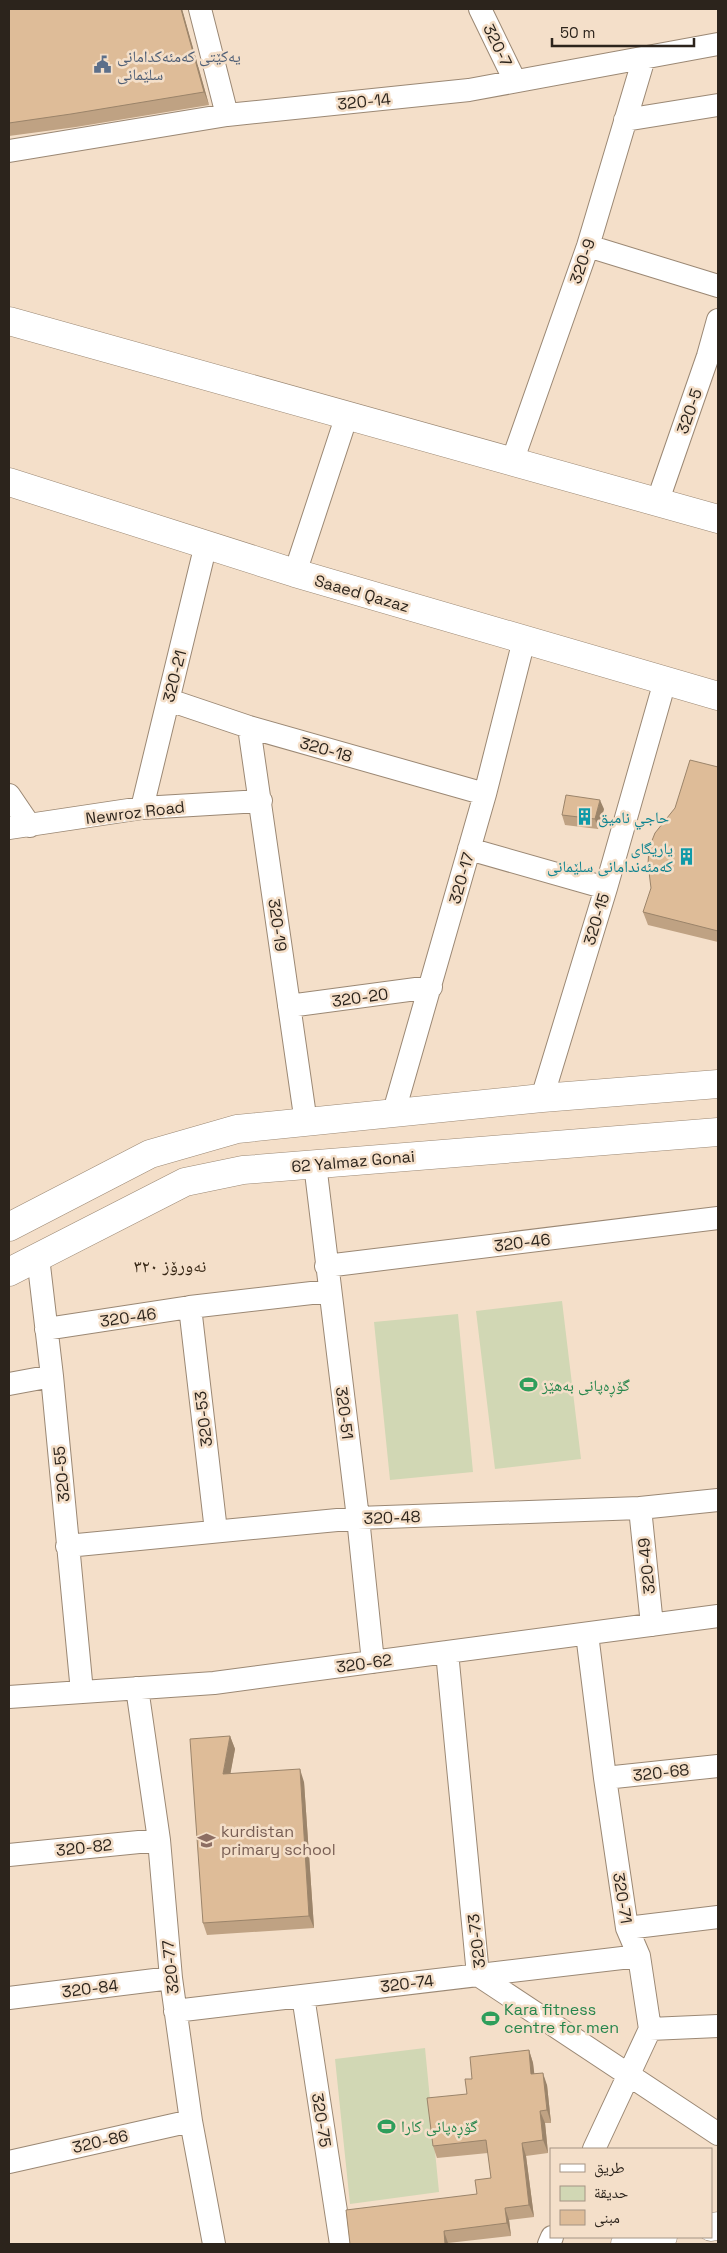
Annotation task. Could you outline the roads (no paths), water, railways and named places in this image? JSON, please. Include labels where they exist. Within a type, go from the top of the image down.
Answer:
[{"type":"street","points":[[200,9],[227,115]]},
{"type":"street","name":"320-7","points":[[480,9],[515,81]]},
{"type":"street","name":"320-14","points":[[9,151],[227,115],[469,90],[718,44]]},
{"type":"street","name":"320-9","points":[[512,462],[588,246],[644,58]]},
{"type":"street","points":[[625,120],[718,105]]},
{"type":"street","points":[[588,246],[718,286]]},
{"type":"street","name":"320-5","points":[[657,503],[708,356],[718,320]]},
{"type":"street","points":[[9,321],[718,520]]},
{"type":"street","points":[[296,573],[347,415]]},
{"type":"street","name":"Saaed Qazaz","points":[[9,482],[296,573],[718,696]]},
{"type":"street","name":"320-21","points":[[142,808],[206,544]]},
{"type":"street","name":"320-17","points":[[393,1115],[485,794],[524,640]]},
{"type":"street","name":"320-15","points":[[542,1098],[606,888],[665,681]]},
{"type":"street","name":"320-18","points":[[169,700],[249,727],[485,794]]},
{"type":"street","name":"320-19","points":[[249,727],[306,1123]]},
{"type":"street","points":[[9,795],[19,827]]},
{"type":"street","name":"Newroz Road","points":[[19,827],[142,808],[261,801]]},
{"type":"street","points":[[469,849],[606,888]]},
{"type":"street","name":"320-20","points":[[289,1006],[431,987]]},
{"type":"street","points":[[9,1227],[150,1154],[237,1129],[393,1115],[542,1098],[718,1084]]},
{"type":"street","name":"62 Yalmaz Gonai","points":[[9,1272],[186,1182],[243,1170],[718,1132]]},
{"type":"street","name":"320-51","points":[[315,1164],[358,1518],[373,1662]]},
{"type":"street","points":[[75,1193],[95,1227]]},
{"type":"street","name":"320-46","points":[[326,1266],[718,1218]]},
{"type":"street","name":"320-55","points":[[38,1257],[52,1376],[82,1692]]},
{"type":"street","name":"320-46","points":[[46,1329],[190,1308],[329,1291]]},
{"type":"street","name":"320-53","points":[[190,1308],[216,1531]]},
{"type":"street","points":[[9,1384],[52,1376]]},
{"type":"street","name":"320-48","points":[[68,1546],[358,1518],[640,1508],[718,1500]]},
{"type":"street","name":"320-49","points":[[640,1508],[652,1625]]},
{"type":"street","name":"320-62","points":[[9,1697],[214,1683],[718,1616]]},
{"type":"street","name":"320-71","points":[[587,1634],[605,1778],[627,1928],[639,1956],[650,2029]]},
{"type":"street","name":"320-73","points":[[447,1652],[478,1975],[718,2134]]},
{"type":"street","name":"320-77","points":[[137,1688],[159,1840],[175,2011],[191,2121],[214,2244]]},
{"type":"street","name":"320-68","points":[[605,1778],[718,1766]]},
{"type":"street","name":"320-82","points":[[9,1855],[159,1840]]},
{"type":"street","points":[[627,1928],[718,1917]]},
{"type":"street","name":"320-74","points":[[175,2011],[639,1956]]},
{"type":"street","name":"320-84","points":[[9,1998],[171,1978]]},
{"type":"street","name":"320-75","points":[[302,1996],[341,2244]]},
{"type":"street","points":[[594,2148],[650,2029],[718,2026]]},
{"type":"street","name":"320-86","points":[[9,2162],[191,2121]]},
{"type":"street","points":[[624,2244],[657,2238]]},
{"type":"place","name":"یەکێتی کەمئەکدامانی سلێمانی","points":[[103,65]]},
{"type":"place","name":"حاجي ناميق","points":[[584,817]]},
{"type":"place","name":"یاریگای کەمئەندامانی سلێمانی","points":[[687,857]]},
{"type":"place","name":"گۆڕەپانی بەهێز","points":[[528,1385]]},
{"type":"place","name":"kurdistan primary school","points":[[207,1840]]},
{"type":"place","name":"Kara fitness centre for men","points":[[490,2018]]},
{"type":"place","name":"گۆڕەپانی کارا","points":[[387,2126]]},
{"type":"district","name":"نەورۆز ٣٢٠","points":[[170,1266]]}]
